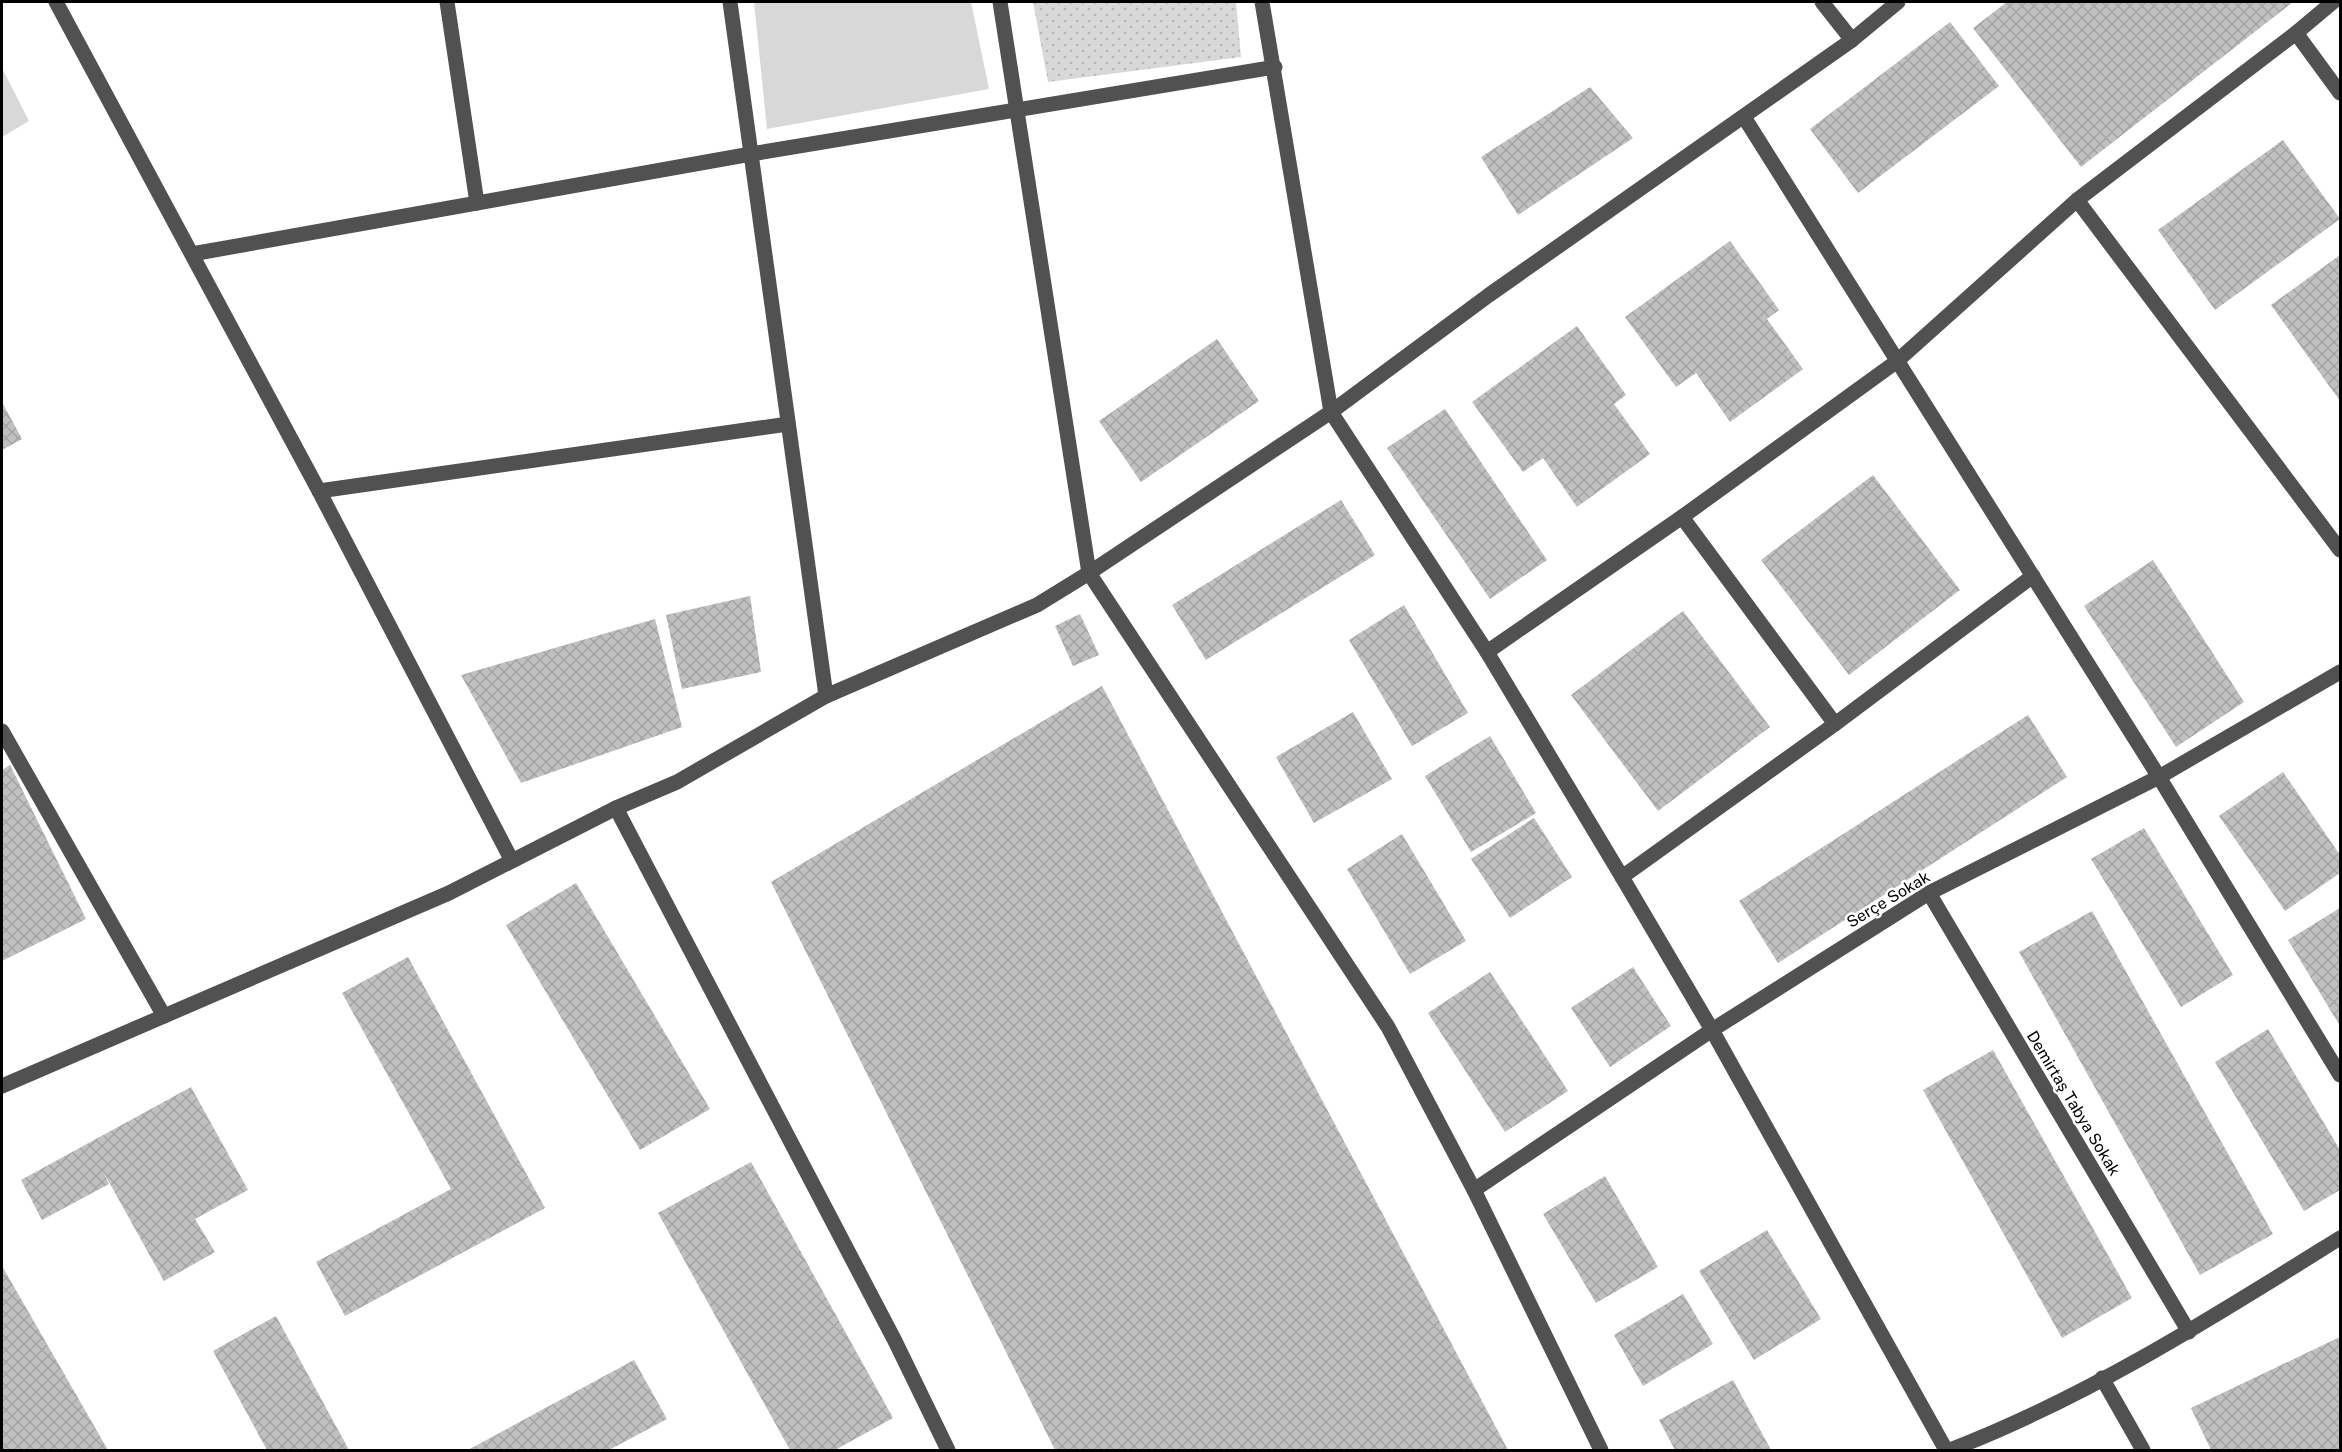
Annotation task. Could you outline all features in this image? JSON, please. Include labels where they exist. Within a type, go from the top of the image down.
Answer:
[{"type":"street","points":[[56,2],[320,491],[511,859]]},
{"type":"street","points":[[447,2],[477,203]]},
{"type":"street","points":[[730,2],[826,696]]},
{"type":"street","points":[[1000,2],[1089,573],[1388,1027],[1474,1190],[1601,1450]]},
{"type":"street","points":[[1262,2],[1275,67],[1331,412],[1487,652],[1622,877],[1712,1030],[1948,1450],[1994,1433],[2189,1332],[2340,1238]]},
{"type":"street","points":[[1822,2],[1852,40]]},
{"type":"street","points":[[2,1086],[449,892],[616,808],[676,782],[826,696],[1037,604],[1089,573],[1331,412],[1489,296],[1852,40],[1898,2]]},
{"type":"street","points":[[1487,652],[1682,517],[1896,362],[2076,200],[2296,33],[2333,2]]},
{"type":"street","points":[[2296,33],[2340,93]]},
{"type":"street","points":[[192,254],[751,154],[1275,67]]},
{"type":"street","points":[[1743,117],[2159,777],[2340,1075]]},
{"type":"street","points":[[2076,200],[2340,550]]},
{"type":"street","points":[[320,491],[789,424]]},
{"type":"street","points":[[1682,517],[1835,724]]},
{"type":"street","points":[[1622,877],[1835,724],[2033,576]]},
{"type":"street","name":"Serçe Sokak","points":[[1474,1190],[1712,1030],[1929,893],[2159,777],[2340,672]]},
{"type":"street","points":[[2,731],[164,1016]]},
{"type":"street","points":[[616,808],[895,1341],[948,1450]]},
{"type":"street","name":"Demirtaş Tabya Sokak","points":[[1929,893],[2189,1332]]},
{"type":"street","points":[[2102,1378],[2143,1450]]},
{"type":"shaded area","points":[[754,2],[971,2],[989,89],[767,129]]},
{"type":"shaded area","points":[[1033,2],[1236,2],[1241,57],[1048,82]]},
{"type":"shaded area","points":[[2,68],[29,121],[2,137]]},
{"type":"building","points":[[2007,2],[2293,2],[2081,167],[1973,28]]},
{"type":"building","points":[[1950,22],[1999,86],[1858,193],[1810,129]]},
{"type":"building","points":[[1590,87],[1633,138],[1518,215],[1481,157]]},
{"type":"building","points":[[2283,140],[2340,219],[2215,310],[2158,230]]},
{"type":"building","points":[[1730,241],[1779,310],[1767,319],[1803,369],[1730,422],[1696,373],[1676,387],[1625,317]]},
{"type":"building","points":[[2340,255],[2340,401],[2271,305]]},
{"type":"building","points":[[1577,326],[1626,395],[1614,404],[1650,454],[1577,507],[1543,458],[1523,472],[1472,402]]},
{"type":"building","points":[[1217,339],[1259,401],[1141,482],[1099,421]]},
{"type":"building","points":[[2,402],[22,439],[2,450]]},
{"type":"building","points":[[1445,409],[1547,560],[1490,599],[1387,448]]},
{"type":"building","points":[[1873,475],[1960,590],[1849,675],[1761,560]]},
{"type":"building","points":[[1341,500],[1375,555],[1206,660],[1172,605]]},
{"type":"building","points":[[2153,560],[2244,702],[2176,747],[2084,606]]},
{"type":"building","points":[[750,596],[761,672],[682,689],[666,615]]},
{"type":"building","points":[[1404,605],[1468,713],[1412,746],[1349,640]]},
{"type":"building","points":[[1683,611],[1770,727],[1658,811],[1571,695]]},
{"type":"building","points":[[1080,614],[1099,655],[1073,666],[1055,626]]},
{"type":"building","points":[[655,619],[682,727],[521,783],[461,675]]},
{"type":"building","points":[[1102,686],[1508,1450],[1055,1450],[771,882]]},
{"type":"building","points":[[1353,712],[1392,779],[1314,823],[1276,757]]},
{"type":"building","points":[[2028,715],[2067,777],[1778,963],[1739,901]]},
{"type":"building","points":[[1490,736],[1536,813],[1471,852],[1425,776]]},
{"type":"building","points":[[10,765],[86,919],[2,961],[2,770]]},
{"type":"building","points":[[2283,772],[2340,855],[2340,873],[2285,911],[2219,816]]},
{"type":"building","points":[[1534,818],[1572,877],[1510,918],[1471,859]]},
{"type":"building","points":[[2144,828],[2233,975],[2181,1007],[2091,859]]},
{"type":"building","points":[[1402,834],[1466,941],[1410,974],[1347,869]]},
{"type":"building","points":[[576,883],[710,1109],[640,1150],[506,925]]},
{"type":"building","points":[[2340,908],[2340,1026],[2288,940]]},
{"type":"building","points":[[2092,911],[2273,1234],[2200,1275],[2019,952]]},
{"type":"building","points":[[408,957],[545,1208],[345,1316],[316,1262],[451,1189],[342,993]]},
{"type":"building","points":[[1633,967],[1671,1026],[1610,1067],[1571,1008]]},
{"type":"building","points":[[1490,972],[1568,1091],[1505,1132],[1428,1013]]},
{"type":"building","points":[[2268,1029],[2340,1150],[2340,1190],[2304,1211],[2215,1062]]},
{"type":"building","points":[[1993,1050],[2132,1298],[2062,1338],[1923,1090]]},
{"type":"building","points":[[191,1087],[248,1190],[195,1219],[215,1252],[164,1281],[104,1173],[109,1184],[42,1220],[21,1180]]},
{"type":"building","points":[[751,1162],[893,1418],[835,1450],[790,1450],[658,1213]]},
{"type":"building","points":[[1605,1176],[1658,1267],[1596,1303],[1543,1214]]},
{"type":"building","points":[[1767,1230],[1821,1319],[1754,1360],[1699,1271]]},
{"type":"building","points":[[2,1266],[108,1450],[2,1450]]},
{"type":"building","points":[[1683,1294],[1713,1344],[1643,1386],[1614,1335]]},
{"type":"building","points":[[276,1316],[349,1450],[267,1450],[213,1351]]},
{"type":"building","points":[[2340,1337],[2340,1450],[2211,1450],[2191,1408]]},
{"type":"building","points":[[634,1360],[667,1419],[609,1450],[468,1450]]},
{"type":"building","points":[[1733,1380],[1771,1450],[1675,1450],[1659,1420]]}]
